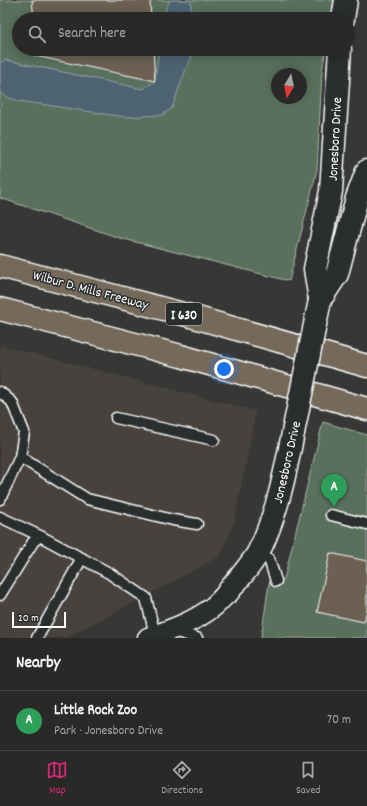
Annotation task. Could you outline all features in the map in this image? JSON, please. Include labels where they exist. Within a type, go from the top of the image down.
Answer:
[{"type":"highway","name":"Wilbur D. Mills Freeway","points":[[0,266],[187,315],[367,366]]},
{"type":"highway","points":[[0,309],[181,356],[367,409]]},
{"type":"street","points":[[344,12],[346,0]]},
{"type":"street","name":"Jonesboro Drive","points":[[158,635],[194,620],[212,607],[228,592],[258,553],[283,488],[320,300],[315,269],[331,191],[340,56]]},
{"type":"street","name":"Jonesboro Drive","points":[[320,300],[337,274],[357,198],[367,171]]},
{"type":"lane","points":[[0,392],[12,402],[24,432],[20,457],[0,499]]},
{"type":"lane","points":[[116,418],[214,440]]},
{"type":"lane","points":[[20,457],[87,500],[196,524]]},
{"type":"lane","points":[[331,515],[367,524]]},
{"type":"lane","points":[[0,517],[82,558],[109,573],[146,598],[158,635],[197,638]]},
{"type":"lane","points":[[0,595],[33,542],[40,536]]},
{"type":"lane","points":[[258,553],[269,559],[276,581]]},
{"type":"lane","points":[[37,638],[82,558]]},
{"type":"shaded area","points":[[0,345],[256,411],[234,523],[220,556],[65,638],[0,638]]},
{"type":"green space","points":[[0,0],[335,0],[333,12],[12,12],[12,56],[325,56],[322,71],[317,170],[289,281],[120,238],[0,198]]},
{"type":"green space","points":[[323,422],[367,435],[367,638],[261,638],[269,583],[284,579]]},
{"type":"water","points":[[170,0],[191,0],[191,12],[164,12]]},
{"type":"water","points":[[158,56],[192,56],[172,108],[162,115],[125,117],[19,101],[9,98],[0,93],[0,63],[6,60],[143,89],[155,81]]},
{"type":"building","points":[[32,0],[150,0],[151,12],[33,12]]},
{"type":"building","points":[[35,56],[153,56],[155,81]]},
{"type":"building","points":[[330,553],[367,561],[367,610],[364,622],[317,612]]},
{"type":"place","name":"Little Rock Zoo","points":[[334,507]]}]
